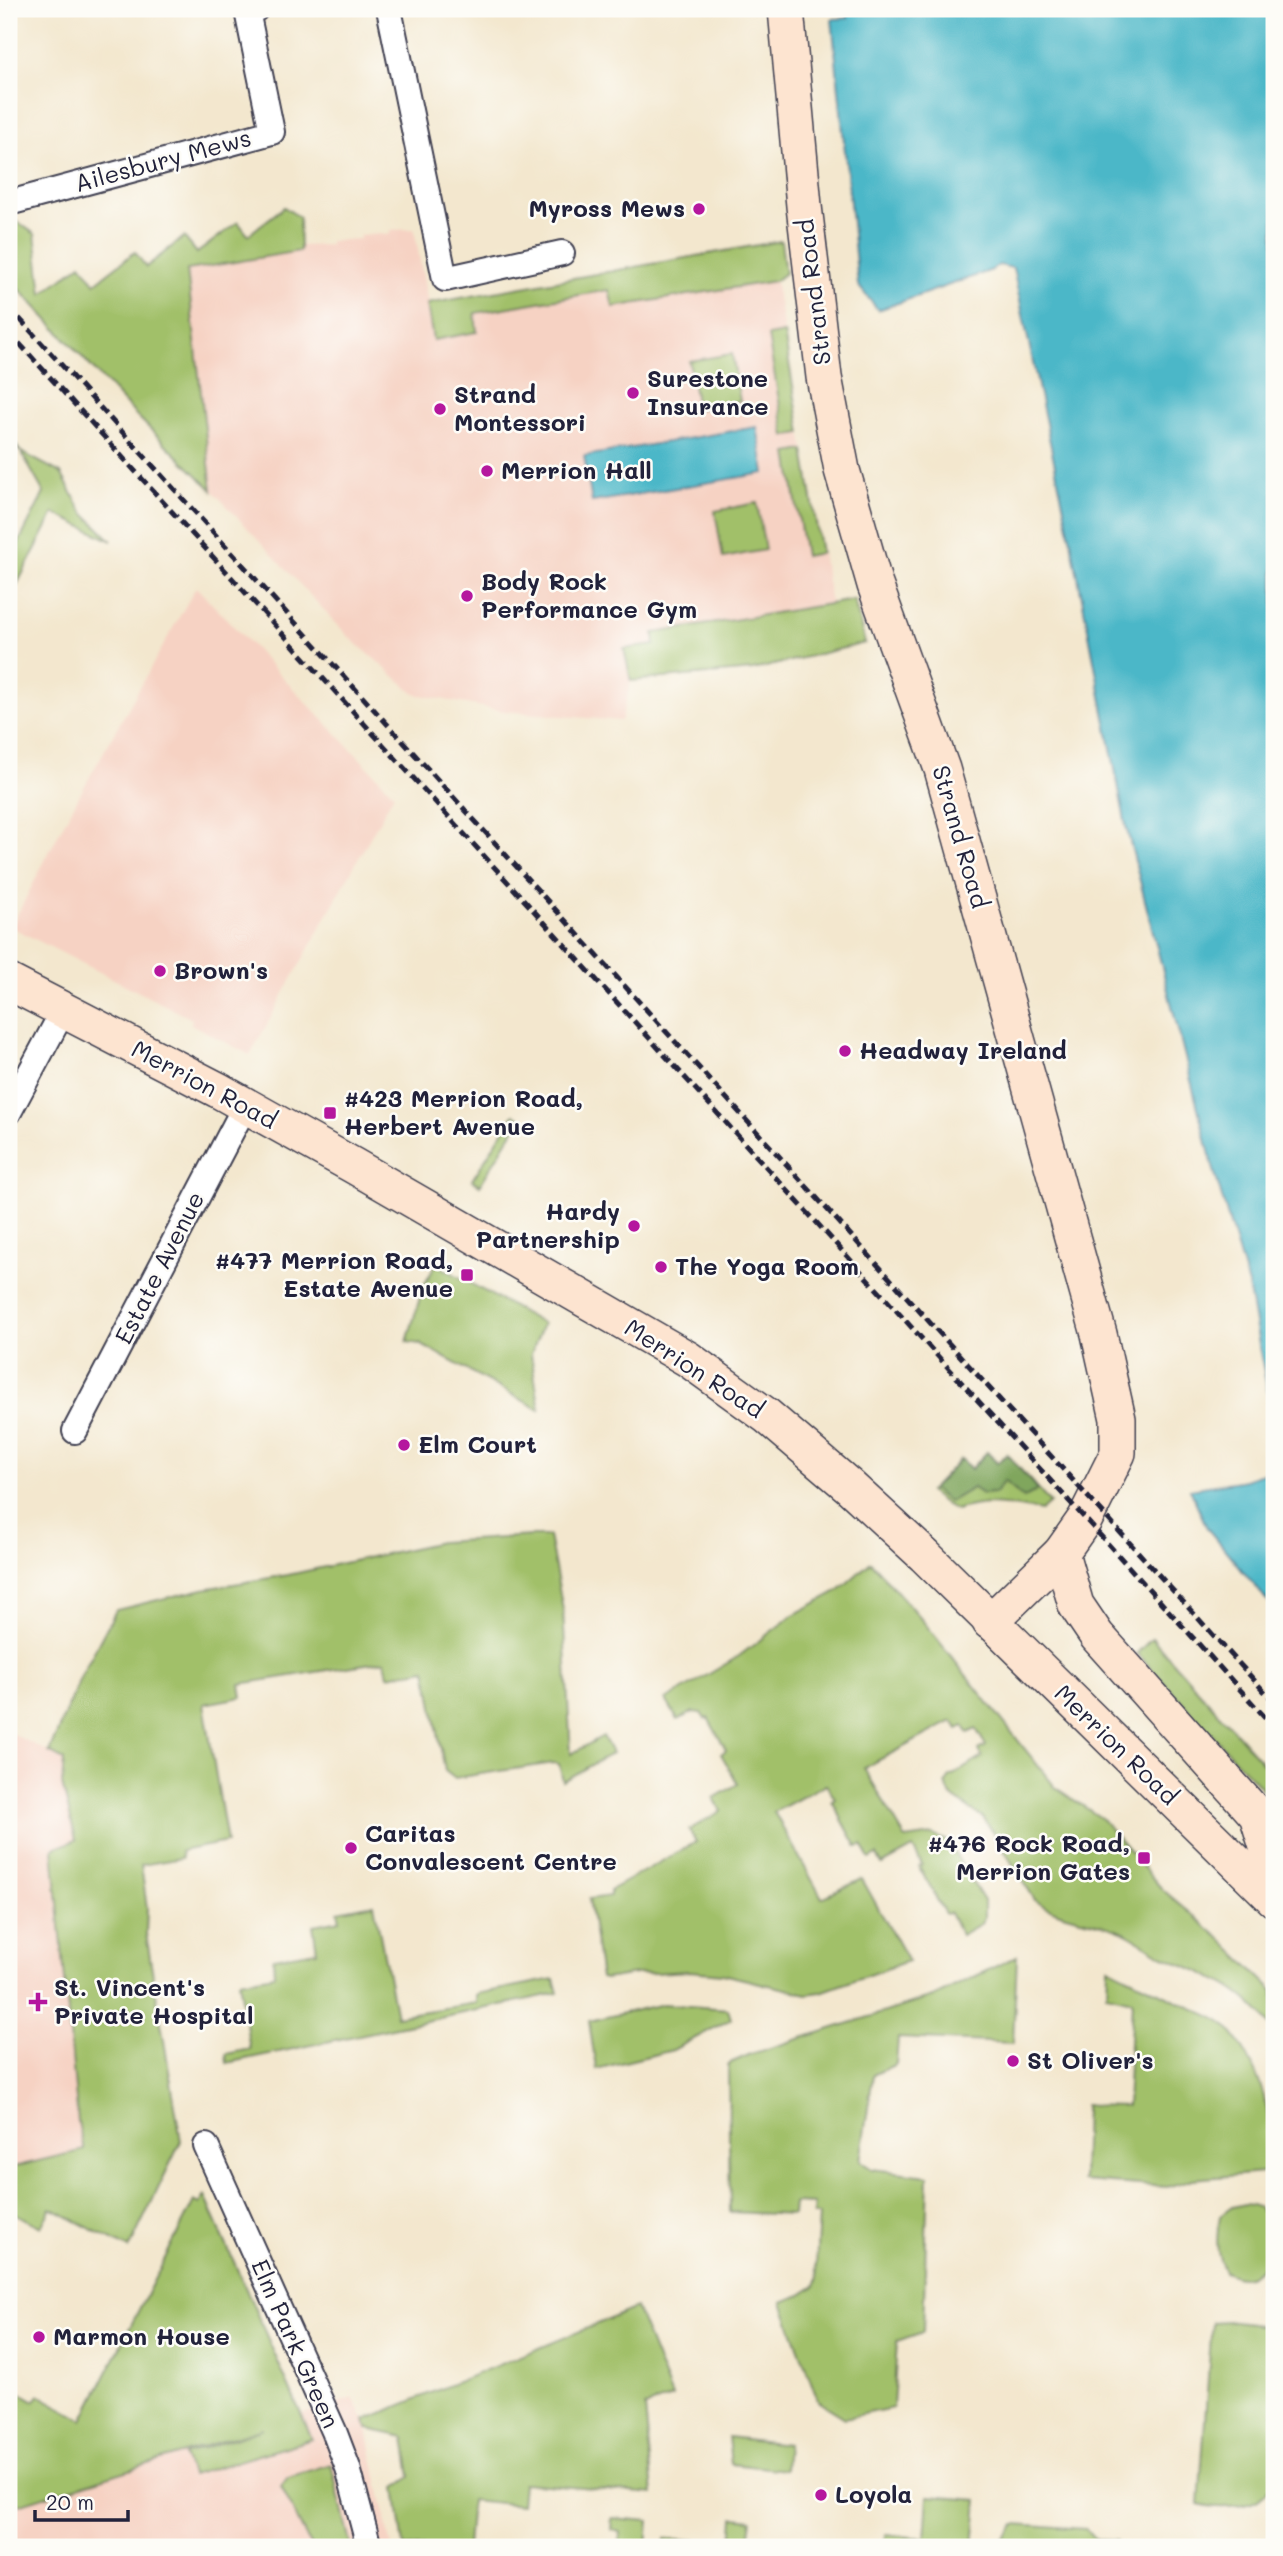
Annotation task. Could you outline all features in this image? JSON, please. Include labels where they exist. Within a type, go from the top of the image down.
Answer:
[{"type":"main road","name":"Strand Road","points":[[786,9],[804,206],[824,377],[842,470],[875,584],[942,769],[1099,1334],[1118,1419],[1118,1453],[1085,1519],[1061,1553],[990,1622]]},
{"type":"main road","name":"Merrion Road","points":[[9,982],[354,1166],[688,1360],[767,1416],[915,1547],[1274,1899]]},
{"type":"main road","points":[[1061,1553],[1076,1605],[1083,1616],[1097,1636],[1257,1815],[1274,1869]]},
{"type":"street","name":"Ailesbury Mews","points":[[9,203],[272,132],[247,11],[256,9]]},
{"type":"street","points":[[388,9],[445,279],[562,253]]},
{"type":"street","points":[[9,1112],[64,1009]]},
{"type":"street","name":"Estate Avenue","points":[[75,1431],[245,1106]]},
{"type":"street","name":"Elm Park Green","points":[[206,2146],[334,2431],[348,2468],[369,2547]]},
{"type":"shaded area","points":[[414,229],[428,304],[742,247],[775,279],[831,604],[854,600],[865,643],[753,670],[631,681],[621,721],[503,711],[415,694],[349,637],[212,490],[187,269],[300,251],[300,246],[330,245],[330,241],[360,239],[360,235],[390,234],[390,230]]},
{"type":"shaded area","points":[[196,587],[394,794],[250,1055],[191,1024],[192,1019],[11,927],[64,823]]},
{"type":"shaded area","name":"St. Vincent's Private Hospital","points":[[9,1732],[64,1760],[62,1784],[76,1840],[55,1883],[78,2122],[84,2150],[9,2168]]},
{"type":"shaded area","points":[[353,2398],[365,2420],[392,2547],[9,2547],[9,2508]]},
{"type":"green space","points":[[284,207],[299,217],[300,251],[187,270],[212,490],[133,412],[9,278],[9,216],[35,234],[42,294],[81,264],[95,283],[135,252],[146,267],[184,237],[197,253],[238,222],[248,235]]},
{"type":"green space","points":[[781,241],[785,273],[775,281],[613,307],[609,290],[475,313],[477,332],[433,340],[427,304]]},
{"type":"green space","points":[[784,333],[801,433],[785,436],[768,336]]},
{"type":"green space","points":[[732,354],[740,401],[697,409],[689,361]]},
{"type":"green space","points":[[9,436],[21,452],[9,444]]},
{"type":"green space","points":[[804,450],[821,553],[805,556],[788,453]]},
{"type":"green space","points":[[21,452],[61,473],[82,511],[112,541],[54,513],[9,600],[9,563],[16,556],[18,544],[44,493]]},
{"type":"green space","points":[[757,503],[765,550],[723,558],[715,511]]},
{"type":"green space","points":[[854,600],[865,643],[753,670],[631,681],[624,649],[655,645],[654,633]]},
{"type":"green space","points":[[514,1114],[521,1118],[480,1185],[472,1180]]},
{"type":"green space","points":[[436,1264],[543,1324],[531,1354],[540,1410],[420,1344],[407,1342],[423,1287]]},
{"type":"green space","points":[[987,1452],[997,1463],[1007,1454],[1050,1503],[1041,1511],[988,1504],[956,1510],[929,1492],[961,1459],[971,1469]]},
{"type":"green space","points":[[987,1452],[997,1463],[1007,1454],[1038,1490],[1023,1498],[1004,1481],[995,1493],[982,1494],[973,1488],[949,1502],[932,1489],[961,1459],[971,1469]]},
{"type":"green space","points":[[549,1536],[563,1610],[571,1754],[603,1736],[612,1753],[563,1781],[559,1764],[554,1763],[454,1778],[445,1771],[426,1669],[388,1676],[385,1661],[240,1684],[242,1697],[204,1704],[227,1842],[181,1851],[182,1858],[141,1865],[147,1908],[146,1934],[181,2141],[129,2249],[51,2208],[41,2227],[9,2211],[9,2168],[84,2150],[78,2122],[53,1849],[76,1840],[62,1784],[64,1760],[49,1752],[80,1678],[116,1610],[203,1589],[288,1575],[440,1542]]},
{"type":"green space","points":[[871,1562],[922,1620],[1056,1788],[1101,1818],[1162,1889],[1220,1938],[1274,1991],[1274,2030],[1250,2003],[1225,1984],[1158,1953],[1122,1931],[1066,1915],[1035,1900],[984,1818],[951,1796],[945,1784],[950,1777],[982,1757],[979,1750],[986,1746],[976,1729],[968,1733],[964,1726],[958,1729],[952,1721],[864,1768],[906,1839],[933,1835],[947,1841],[984,1901],[984,1918],[980,1924],[961,1935],[950,1913],[945,1914],[919,1867],[922,1865],[913,1848],[882,1865],[877,1855],[870,1859],[862,1845],[857,1847],[832,1801],[835,1799],[826,1784],[774,1812],[822,1898],[862,1879],[908,1961],[821,1992],[807,1994],[722,1974],[690,1971],[601,1978],[589,1899],[610,1896],[610,1890],[696,1842],[689,1830],[721,1811],[714,1798],[738,1784],[721,1754],[726,1750],[708,1718],[693,1712],[678,1720],[666,1700],[739,1656],[793,1615],[838,1591]]},
{"type":"green space","points":[[1152,1638],[1274,1776],[1274,1802],[1137,1653]]},
{"type":"green space","points":[[374,1904],[396,2016],[476,2003],[476,1994],[554,1979],[558,1993],[227,2063],[226,2054],[250,2049],[239,1981],[274,1975],[273,1958],[317,1951],[313,1925],[340,1920],[338,1911]]},
{"type":"green space","points":[[1017,1956],[1013,2043],[898,2038],[896,2064],[873,2075],[860,2161],[872,2169],[928,2176],[923,2332],[897,2341],[893,2408],[845,2418],[818,2401],[782,2302],[815,2286],[818,2277],[816,2266],[819,2215],[813,2214],[814,2204],[794,2203],[793,2215],[730,2212],[728,2064],[751,2054],[933,1997]]},
{"type":"green space","points":[[1108,1967],[1216,2019],[1236,2038],[1256,2074],[1268,2116],[1270,2137],[1263,2173],[1193,2179],[1167,2187],[1083,2181],[1085,2105],[1127,2106],[1132,2000],[1107,1994]]},
{"type":"green space","points":[[663,2004],[728,2009],[731,2019],[673,2050],[596,2069],[589,2021]]},
{"type":"green space","points":[[205,2196],[312,2439],[191,2475],[184,2455],[263,2428],[9,2508],[9,2387],[35,2401],[39,2395],[83,2420],[194,2201],[200,2204]]},
{"type":"green space","points":[[1244,2204],[1257,2207],[1265,2215],[1272,2240],[1263,2265],[1254,2274],[1241,2277],[1225,2272],[1219,2258],[1217,2238],[1220,2216],[1232,2207]]},
{"type":"green space","points":[[636,2308],[672,2397],[645,2407],[653,2494],[523,2483],[521,2505],[471,2500],[467,2547],[404,2547],[396,2487],[411,2477],[405,2437],[367,2429],[365,2420]]},
{"type":"green space","points":[[1227,2321],[1274,2327],[1274,2483],[1258,2500],[1242,2506],[1215,2507],[1199,2504],[1212,2322]]},
{"type":"green space","points":[[728,2437],[787,2444],[785,2470],[731,2464]]},
{"type":"green space","points":[[331,2464],[351,2547],[311,2547],[281,2486],[288,2477]]},
{"type":"green space","points":[[928,2496],[978,2500],[974,2547],[885,2547],[886,2535],[925,2538]]},
{"type":"green space","points":[[612,2518],[649,2521],[647,2547],[619,2547],[620,2532],[611,2530]]},
{"type":"green space","points":[[734,2518],[752,2520],[748,2547],[664,2547],[665,2538],[732,2543]]},
{"type":"green space","points":[[1015,2524],[1086,2529],[1096,2540],[1117,2541],[1116,2547],[998,2547]]},
{"type":"water","points":[[847,9],[1274,9],[1274,1426],[1248,1285],[1213,1167],[1126,826],[1071,541],[1013,268],[999,265],[992,270],[878,310],[858,285],[832,19],[848,18]]},
{"type":"water","points":[[757,427],[765,473],[592,502],[584,456]]},
{"type":"water","points":[[1274,1470],[1274,1609],[1207,1528],[1190,1489],[1245,1480]]},
{"type":"railway","points":[[9,307],[1274,1702]]},
{"type":"railway","points":[[9,332],[1274,1727]]},
{"type":"place","name":"Myross Mews","points":[[699,209]]},
{"type":"place","name":"Surestone Insurance","points":[[633,393]]},
{"type":"place","name":"Strand Montessori","points":[[440,409]]},
{"type":"place","name":"Merrion Hall","points":[[487,471]]},
{"type":"place","name":"Body Rock Performance Gym","points":[[467,596]]},
{"type":"place","name":"Brown's","points":[[160,971]]},
{"type":"place","name":"Headway Ireland","points":[[845,1051]]},
{"type":"place","name":"#423 Merrion Road, Herbert Avenue","points":[[330,1113]]},
{"type":"place","name":"Hardy Partnership","points":[[634,1226]]},
{"type":"place","name":"The Yoga Room","points":[[661,1267]]},
{"type":"place","name":"#477 Merrion Road, Estate Avenue","points":[[467,1275]]},
{"type":"place","name":"Elm Court","points":[[404,1445]]},
{"type":"place","name":"Caritas Convalescent Centre","points":[[351,1848]]},
{"type":"place","name":"#476 Rock Road, Merrion Gates","points":[[1144,1858]]},
{"type":"place","name":"St. Vincent's Private Hospital","points":[[38,2002]]},
{"type":"place","name":"St Oliver's","points":[[1013,2061]]},
{"type":"place","name":"Marmon House","points":[[39,2337]]},
{"type":"place","name":"Loyola","points":[[821,2495]]}]
